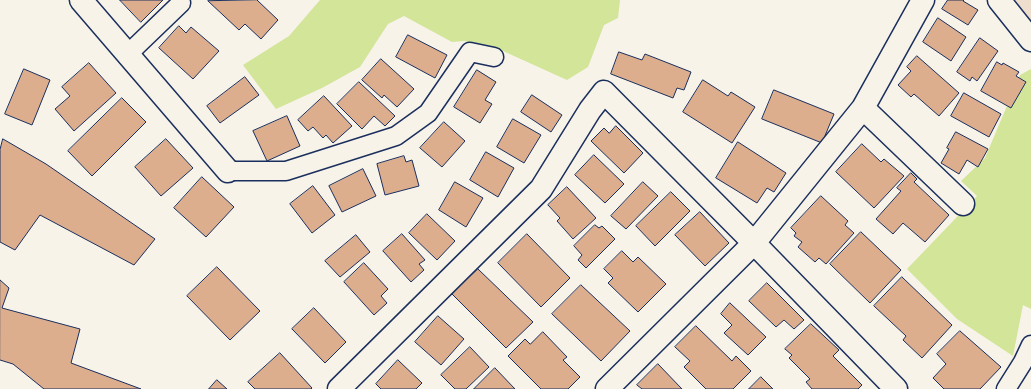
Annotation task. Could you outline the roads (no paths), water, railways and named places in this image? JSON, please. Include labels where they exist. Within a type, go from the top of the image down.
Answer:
[{"type":"street","points":[[81,0],[228,171]]},
{"type":"street","points":[[607,389],[754,242],[863,108],[923,0]]},
{"type":"street","points":[[999,0],[1031,40]]},
{"type":"street","points":[[338,389],[541,188],[590,110],[604,92],[754,242],[886,386]]},
{"type":"street","points":[[863,108],[963,204]]},
{"type":"lane","points":[[128,54],[181,3]]},
{"type":"lane","points":[[228,171],[286,171],[396,136],[428,114],[470,52],[494,57]]},
{"type":"lane","points":[[1006,389],[1024,362],[1031,345]]}]
